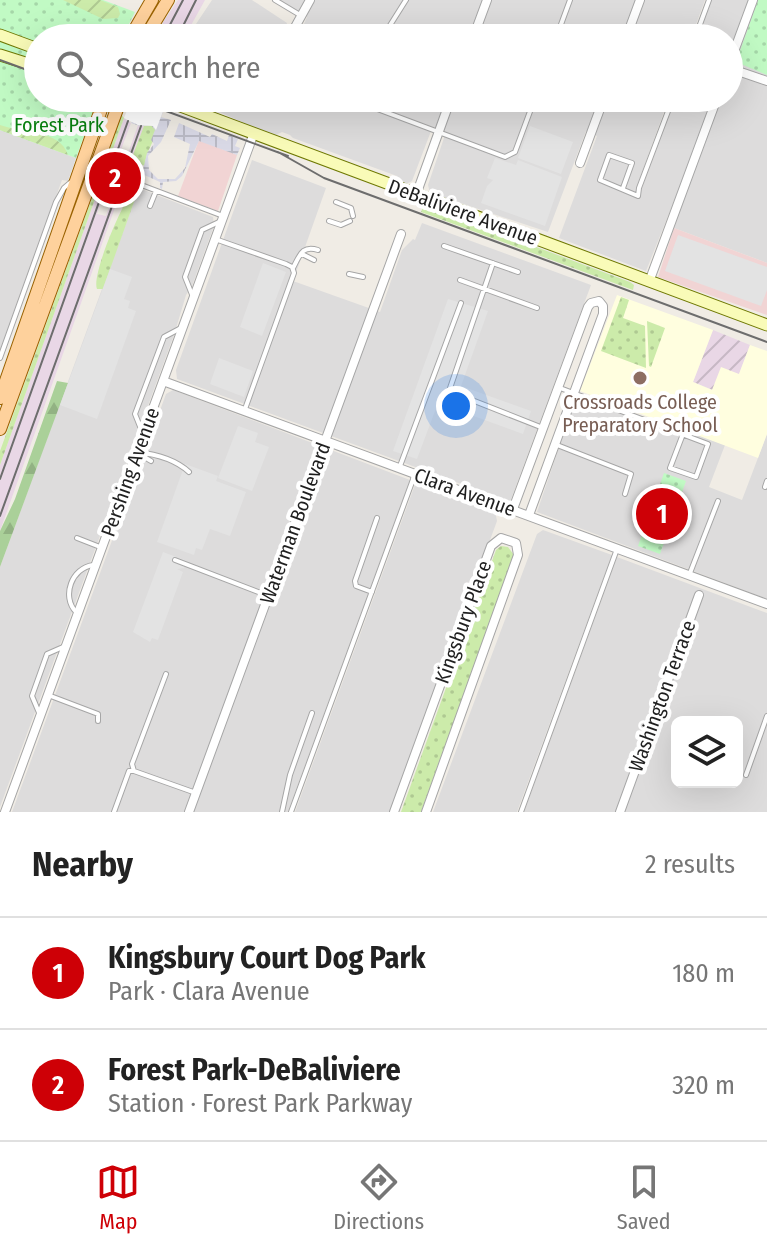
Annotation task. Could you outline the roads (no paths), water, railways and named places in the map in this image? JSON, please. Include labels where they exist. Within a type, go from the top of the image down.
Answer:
[{"type":"main road","points":[[138,24],[152,0]]},
{"type":"main road","points":[[153,24],[168,0]]},
{"type":"main road","points":[[0,35],[24,44]]},
{"type":"main road","points":[[0,55],[24,63]]},
{"type":"main road","points":[[0,398],[100,112]]},
{"type":"main road","points":[[0,429],[116,112]]},
{"type":"main road","name":"DeBaliviere Avenue","points":[[198,112],[767,325]]},
{"type":"street","points":[[296,24],[310,0]]},
{"type":"street","points":[[478,24],[487,0]]},
{"type":"street","points":[[631,24],[640,0]]},
{"type":"street","points":[[743,28],[753,0]]},
{"type":"street","points":[[743,72],[767,81]]},
{"type":"street","points":[[416,195],[446,112]]},
{"type":"street","points":[[580,163],[599,112]]},
{"type":"street","points":[[649,282],[712,112]]},
{"type":"street","name":"Pershing Avenue","points":[[5,812],[254,133]]},
{"type":"street","name":"Waterman Boulevard","points":[[189,812],[401,234]]},
{"type":"street","points":[[513,509],[588,307],[599,301],[604,310],[578,394],[555,444],[529,515]]},
{"type":"street","name":"Clara Avenue","points":[[163,381],[767,604]]},
{"type":"street","name":"Kingsbury Place","points":[[394,812],[491,546],[501,538],[516,543],[518,555],[426,812]]},
{"type":"street","name":"Washington Terrace","points":[[620,812],[699,595]]},
{"type":"lane","points":[[275,0],[300,15]]},
{"type":"lane","points":[[391,24],[406,0]]},
{"type":"lane","points":[[561,24],[570,0]]},
{"type":"lane","points":[[700,24],[709,0]]},
{"type":"lane","points":[[387,112],[505,157],[515,152],[530,112]]},
{"type":"lane","points":[[623,188],[632,163],[609,155],[600,180],[638,196],[668,112]]},
{"type":"lane","points":[[0,358],[56,202],[64,188],[76,178]]},
{"type":"lane","points":[[144,186],[222,219]]},
{"type":"lane","points":[[150,206],[156,191]]},
{"type":"lane","points":[[329,221],[341,225],[352,219],[351,208],[336,202]]},
{"type":"lane","points":[[193,298],[185,277],[202,230],[222,219]]},
{"type":"lane","points":[[215,239],[293,268]]},
{"type":"lane","points":[[444,246],[518,272]]},
{"type":"lane","points":[[244,411],[294,273],[293,268],[304,249],[318,250]]},
{"type":"lane","points":[[301,254],[314,260]]},
{"type":"lane","points":[[493,263],[449,391],[543,428]]},
{"type":"lane","points":[[349,274],[363,277]]},
{"type":"lane","points":[[460,280],[537,308]]},
{"type":"lane","points":[[399,468],[461,303]]},
{"type":"lane","points":[[144,434],[135,414],[164,337],[183,327]]},
{"type":"lane","points":[[558,387],[578,394],[683,434],[708,444],[696,477],[670,468],[683,434]]},
{"type":"lane","points":[[555,444],[631,474],[625,494]]},
{"type":"lane","points":[[137,452],[151,461]]},
{"type":"lane","points":[[137,452],[151,453],[183,466],[189,472],[180,471]]},
{"type":"lane","points":[[291,812],[415,474]]},
{"type":"lane","points":[[765,487],[767,481]]},
{"type":"lane","points":[[689,576],[718,501]]},
{"type":"lane","points":[[372,592],[356,586],[355,581],[377,518]]},
{"type":"lane","points":[[77,538],[102,548]]},
{"type":"lane","points":[[521,812],[617,549]]},
{"type":"lane","points":[[175,560],[268,596]]},
{"type":"lane","points":[[78,614],[72,608],[68,595],[76,572],[85,566],[96,565]]},
{"type":"lane","name":"Washington Terrace","points":[[699,595],[704,581]]},
{"type":"lane","points":[[40,717],[32,696],[47,654],[66,646]]},
{"type":"lane","points":[[134,771],[132,764],[166,674]]},
{"type":"lane","points":[[48,695],[98,714],[98,721]]},
{"type":"lane","points":[[282,812],[290,775],[312,713]]},
{"type":"lane","points":[[746,775],[767,716]]},
{"type":"lane","points":[[114,812],[129,771],[196,793]]},
{"type":"tram line","points":[[170,24],[183,0]]},
{"type":"tram line","points":[[184,24],[196,0]]},
{"type":"tram line","points":[[0,60],[24,69]]},
{"type":"tram line","points":[[169,112],[288,156]]},
{"type":"tram line","points":[[0,479],[128,121]]},
{"type":"tram line","points":[[0,516],[141,126]]},
{"type":"tram line","points":[[278,152],[324,178],[767,342]]},
{"type":"place","name":"Forest Park-DeBaliviere","points":[[115,178]]},
{"type":"place","name":"Crossroads College Preparatory School","points":[[640,378]]},
{"type":"place","name":"Kingsbury Court Dog Park","points":[[662,514]]},
{"type":"park label","name":"Forest Park","points":[[59,125]]}]
